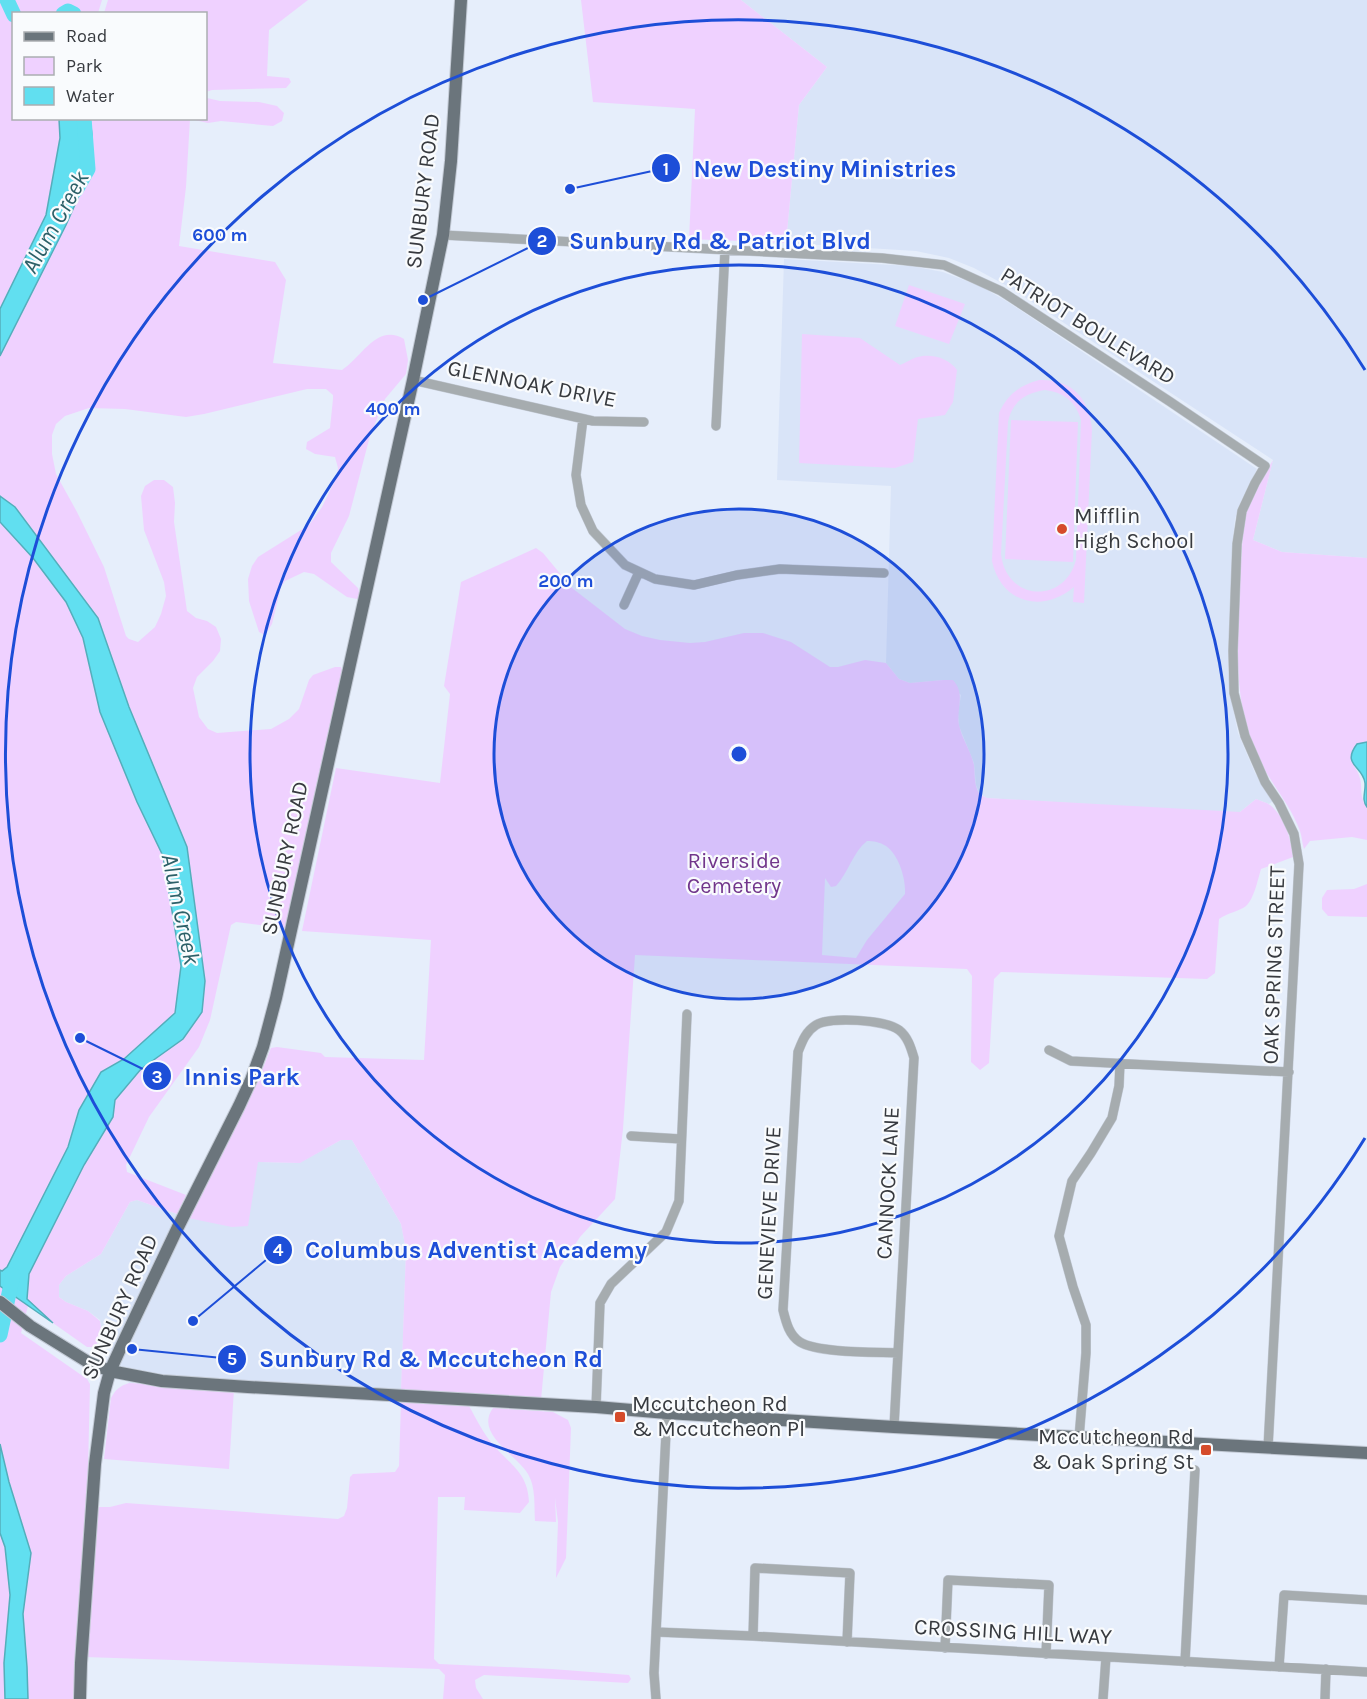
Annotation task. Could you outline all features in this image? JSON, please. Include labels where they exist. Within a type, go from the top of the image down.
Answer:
[{"type":"main road","name":"SUNBURY ROAD","points":[[80,1699],[95,1464],[104,1393],[110,1371],[178,1227],[239,1106],[263,1047],[276,998],[443,235],[451,161],[461,0]]},
{"type":"main road","points":[[0,1302],[30,1326],[88,1362],[110,1371],[162,1380],[894,1427],[1367,1453]]},
{"type":"street","name":"PATRIOT BOULEVARD","points":[[443,235],[882,258],[944,265],[1001,291],[1265,466]]},
{"type":"street","points":[[716,426],[725,250]]},
{"type":"street","name":"GLENNOAK DRIVE","points":[[413,380],[583,418],[644,422]]},
{"type":"street","points":[[583,418],[576,475],[581,505],[593,531],[625,565],[655,579],[694,585],[737,575],[780,569],[884,573]]},
{"type":"street","name":"OAK SPRING STREET","points":[[1265,466],[1242,511],[1237,544],[1233,651],[1234,693],[1245,736],[1265,782],[1279,803],[1294,834],[1299,864],[1268,1448]]},
{"type":"street","points":[[624,605],[639,572]]},
{"type":"street","points":[[596,1407],[600,1303],[611,1284],[666,1232],[678,1201],[687,1014]]},
{"type":"street","name":"CANNOCK LANE","points":[[816,1025],[832,1020],[884,1024],[899,1030],[910,1042],[914,1058],[894,1427]]},
{"type":"street","name":"GENEVIEVE DRIVE","points":[[816,1025],[804,1036],[798,1052],[783,1310],[788,1328],[800,1342],[817,1348],[898,1353]]},
{"type":"street","points":[[1049,1050],[1071,1061],[1289,1072]]},
{"type":"street","points":[[1079,1438],[1086,1325],[1059,1236],[1072,1181],[1112,1118],[1119,1086],[1120,1063]]},
{"type":"street","points":[[631,1136],[681,1139]]},
{"type":"street","points":[[656,1699],[654,1673],[667,1413]]},
{"type":"street","points":[[1185,1662],[1195,1470]]},
{"type":"street","points":[[753,1636],[755,1568],[850,1573],[847,1642]]},
{"type":"street","points":[[945,1648],[948,1580],[1049,1585],[1046,1654]]},
{"type":"street","points":[[1280,1667],[1284,1595],[1367,1600]]},
{"type":"street","name":"CROSSING HILL WAY","points":[[656,1632],[1367,1672]]},
{"type":"street","points":[[1104,1699],[1106,1657]]},
{"type":"street","points":[[1325,1699],[1326,1669]]},
{"type":"shaded area","points":[[741,0],[1367,0],[1367,558],[1282,552],[1253,540],[1273,460],[1009,287],[974,268],[949,258],[916,251],[786,243],[799,105],[827,67]]},
{"type":"shaded area","name":"Mifflin High School","points":[[784,259],[911,266],[943,272],[980,286],[1008,302],[1257,469],[1235,519],[1228,669],[1238,733],[1255,773],[1273,801],[1269,804],[1256,799],[1240,812],[1218,812],[987,798],[980,794],[976,785],[974,763],[959,726],[958,713],[961,695],[943,680],[910,683],[899,679],[886,663],[891,486],[777,480]]},
{"type":"shaded area","points":[[341,1140],[352,1140],[401,1224],[406,1250],[401,1395],[129,1383],[102,1331],[100,1320],[88,1311],[59,1297],[59,1285],[66,1276],[101,1254],[130,1202],[137,1200],[188,1218],[258,1162],[299,1163]]},
{"type":"green space","points":[[0,0],[102,0],[98,12],[12,12],[12,120],[84,120],[88,161],[92,135],[90,120],[190,120],[186,187],[179,246],[275,262],[286,280],[273,363],[342,370],[370,344],[386,335],[404,339],[408,360],[406,374],[385,399],[370,436],[349,516],[331,553],[331,562],[358,588],[360,596],[357,599],[347,597],[314,574],[304,572],[285,581],[281,587],[272,624],[265,635],[259,632],[249,601],[248,579],[258,557],[309,525],[322,507],[337,476],[338,468],[335,457],[315,454],[306,449],[307,442],[330,428],[333,395],[326,389],[307,389],[186,417],[125,409],[89,408],[65,416],[56,424],[52,435],[52,454],[56,474],[104,567],[126,636],[138,642],[155,627],[166,596],[164,582],[144,530],[141,496],[145,486],[154,480],[164,480],[173,487],[174,522],[187,611],[216,627],[221,639],[220,651],[197,677],[193,688],[199,717],[208,729],[217,733],[271,729],[289,719],[299,709],[313,675],[335,667],[341,667],[342,671],[290,929],[236,922],[231,925],[210,1020],[199,1047],[149,1117],[126,1165],[127,1172],[186,1195],[177,1214],[137,1200],[130,1202],[101,1254],[66,1276],[59,1285],[59,1297],[88,1311],[100,1321],[101,1335],[94,1347],[87,1347],[53,1323],[29,1302],[21,1333],[87,1379],[90,1384],[87,1512],[76,1699],[28,1699],[23,1614],[31,1553],[16,1504],[7,1566],[10,1595],[4,1663],[5,1699],[0,1699],[0,356],[66,225],[85,182],[0,320]],"holes":[[[98,618],[129,707],[187,847],[205,981],[183,1038],[141,1069],[115,1100],[66,1200],[92,1110],[179,1021],[196,973],[144,767]]]},
{"type":"green space","points":[[108,0],[308,0],[269,30],[267,76],[289,78],[291,82],[286,88],[207,92],[207,12],[104,12]]},
{"type":"green space","points":[[581,0],[741,0],[827,67],[799,105],[786,243],[689,239],[695,109],[593,102]]},
{"type":"green space","points":[[207,98],[220,101],[259,102],[277,106],[284,113],[282,121],[273,126],[221,121],[208,123],[194,120],[207,120]]},
{"type":"green space","points":[[909,285],[965,304],[949,344],[895,326]]},
{"type":"green space","points":[[802,334],[860,338],[900,365],[928,356],[945,360],[954,366],[957,370],[953,402],[945,415],[918,419],[913,462],[895,468],[799,463]]},
{"type":"green space","points":[[1051,381],[1069,387],[1083,400],[1090,418],[1092,429],[1084,603],[1073,602],[1074,587],[1062,595],[1036,602],[1013,595],[1004,587],[992,561],[999,413],[1010,396],[1032,382]],"holes":[[[1045,390],[1058,393],[1068,399],[1076,408],[1081,420],[1076,560],[1070,575],[1060,585],[1036,592],[1013,581],[1005,570],[1001,554],[1008,422],[1013,409],[1020,400]]]},
{"type":"green space","points":[[1011,420],[1078,422],[1073,562],[1005,559]]},
{"type":"green space","points":[[1273,460],[1253,540],[1282,552],[1367,558],[1367,742],[1354,766],[1360,778],[1362,797],[1367,807],[1367,840],[1352,837],[1310,841],[1304,849],[1300,831],[1290,809],[1258,758],[1245,722],[1238,667],[1238,610],[1243,528],[1247,508]]},
{"type":"green space","name":"Riverside Cemetery","points":[[536,548],[543,553],[572,588],[625,629],[642,636],[690,643],[744,633],[763,633],[791,642],[830,667],[865,660],[886,663],[899,679],[910,683],[953,680],[960,696],[958,719],[960,730],[973,760],[977,790],[985,797],[1240,812],[1256,799],[1270,805],[1280,816],[1289,836],[1293,857],[1261,869],[1249,903],[1219,919],[1215,973],[1207,979],[1001,972],[994,979],[989,1063],[980,1070],[971,1062],[972,976],[967,969],[635,955],[623,1129],[615,1199],[580,1237],[560,1267],[551,1292],[541,1400],[401,1390],[406,1250],[401,1224],[352,1140],[341,1140],[300,1163],[258,1162],[248,1226],[232,1227],[188,1218],[261,1073],[271,1048],[321,1053],[325,1057],[424,1060],[431,940],[302,931],[336,768],[440,783],[450,694],[444,686],[461,582]],"holes":[[[867,841],[884,845],[895,855],[903,875],[905,894],[867,940],[856,958],[822,955],[825,878],[831,887],[836,886]]]},
{"type":"green space","points":[[1367,884],[1367,917],[1328,916],[1322,909],[1322,898],[1327,890],[1354,889]]},
{"type":"green space","points":[[129,1383],[234,1389],[229,1469],[104,1459],[111,1398],[118,1388]]},
{"type":"green space","points":[[401,1402],[469,1406],[491,1442],[522,1477],[528,1492],[529,1502],[520,1513],[464,1510],[465,1497],[438,1497],[434,1659],[439,1664],[629,1675],[631,1679],[628,1683],[484,1675],[475,1680],[476,1688],[483,1699],[443,1699],[445,1675],[439,1669],[85,1657],[96,1507],[110,1507],[126,1503],[338,1519],[344,1516],[347,1508],[350,1477],[353,1474],[395,1472],[399,1466]]},
{"type":"green space","points":[[493,1408],[553,1412],[568,1420],[571,1428],[566,1558],[556,1578],[558,1522],[555,1498],[556,1522],[535,1521],[531,1479],[493,1435],[489,1427],[489,1418]]},
{"type":"water","points":[[59,120],[90,120],[92,135],[85,182],[66,225],[0,356],[0,309],[46,215],[60,138]]},
{"type":"water","points":[[0,496],[15,507],[98,618],[129,707],[187,847],[205,981],[202,1012],[183,1039],[141,1069],[115,1100],[113,1117],[84,1165],[29,1274],[27,1299],[53,1323],[0,1286],[0,1270],[7,1267],[68,1147],[79,1110],[101,1072],[124,1059],[175,1013],[181,966],[163,856],[137,802],[100,712],[83,638],[66,602],[33,558],[0,522]]},
{"type":"water","points":[[1367,742],[1367,807],[1364,801],[1365,783],[1351,757],[1357,744]]},
{"type":"water","points":[[0,1444],[31,1553],[23,1614],[28,1699],[5,1699],[4,1663],[10,1595],[5,1547],[0,1533]]},
{"type":"waterway","points":[[7,0],[13,12]]},
{"type":"waterway","points":[[66,12],[70,12]]},
{"type":"waterway","name":"Alum Creek","points":[[76,190],[88,169],[84,120]]},
{"type":"waterway","name":"Alum Creek","points":[[0,1335],[13,1275]]},
{"type":"place","name":"New Destiny Ministries","points":[[570,189]]},
{"type":"place","name":"Sunbury Rd & Patriot Blvd","points":[[423,300]]},
{"type":"place","name":"Mifflin High School","points":[[1062,529]]},
{"type":"place","name":"Innis Park","points":[[80,1038]]},
{"type":"place","name":"Columbus Adventist Academy","points":[[193,1321]]},
{"type":"place","name":"Sunbury Rd & Mccutcheon Rd","points":[[132,1349]]},
{"type":"place","name":"Mccutcheon Rd & Mccutcheon Pl","points":[[620,1417]]},
{"type":"place","name":"Mccutcheon Rd & Oak Spring St","points":[[1206,1450]]}]
